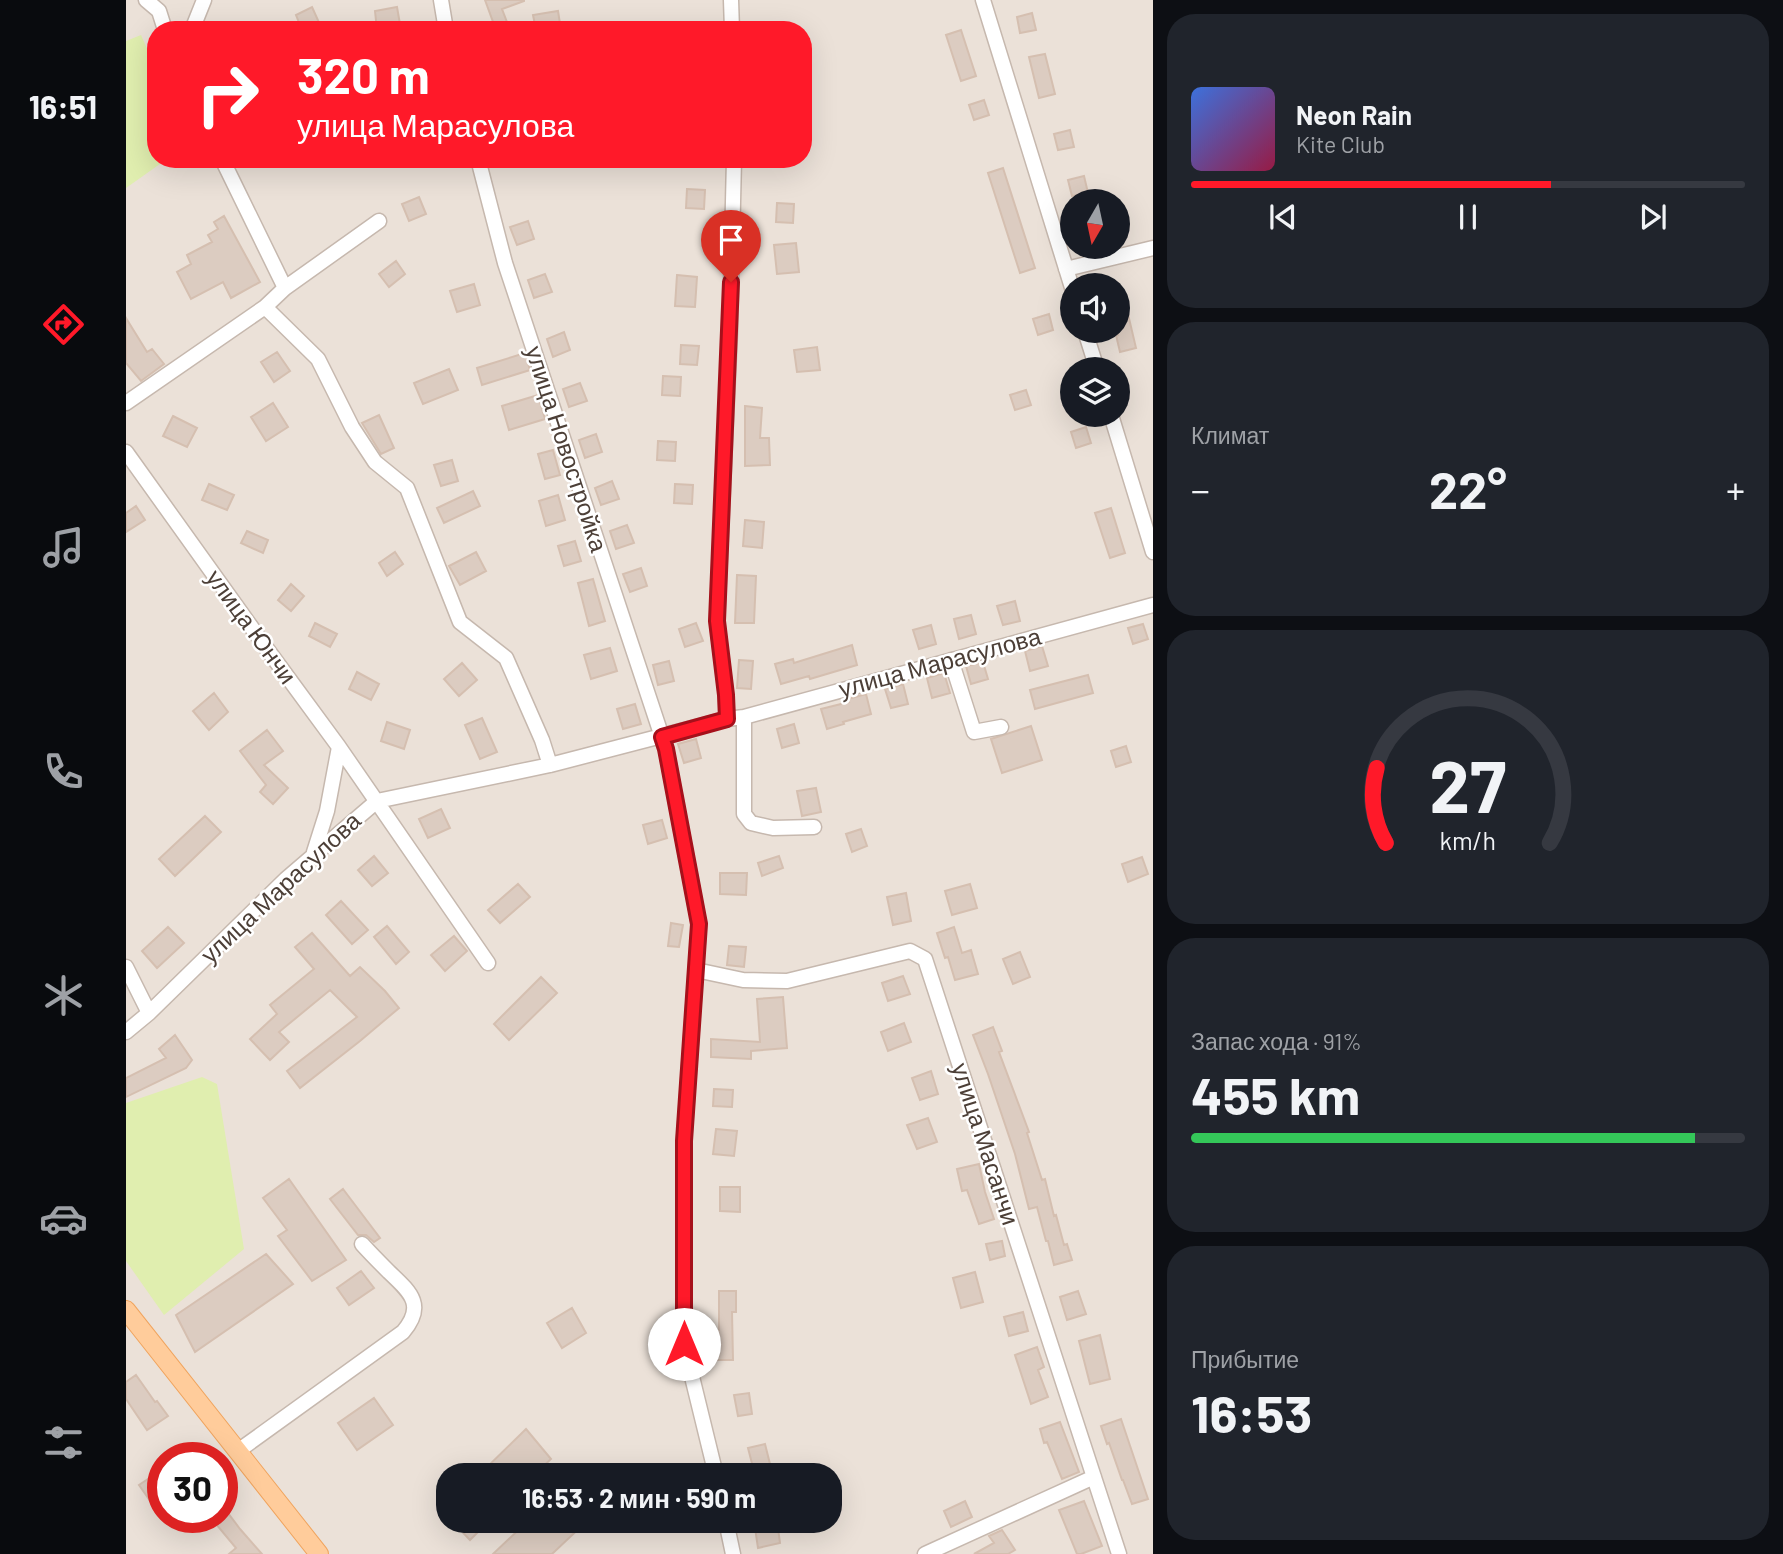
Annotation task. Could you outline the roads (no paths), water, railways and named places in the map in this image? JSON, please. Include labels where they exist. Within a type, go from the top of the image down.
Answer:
[{"type":"main road","points":[[126,1310],[231,1442]]},
{"type":"main road","points":[[238,1451],[319,1554]]},
{"type":"street","points":[[146,0],[159,11],[162,21]]},
{"type":"street","points":[[196,21],[204,0]]},
{"type":"street","points":[[441,0],[444,21]]},
{"type":"street","points":[[731,0],[732,21]]},
{"type":"street","points":[[983,0],[1067,273]]},
{"type":"street","points":[[226,168],[285,288]]},
{"type":"street","name":"улица Новостройка","points":[[480,168],[505,263],[662,737]]},
{"type":"street","points":[[727,719],[717,621],[730,330],[734,168]]},
{"type":"street","points":[[126,403],[265,307],[285,288],[379,221]]},
{"type":"street","points":[[1066,269],[1153,248]]},
{"type":"street","points":[[265,307],[318,359],[352,427],[375,462],[407,488],[460,622],[506,658],[542,740],[550,765]]},
{"type":"street","points":[[1115,427],[1153,552]]},
{"type":"street","name":"улица Юнчи","points":[[126,452],[339,747],[488,963]]},
{"type":"street","name":"улица Марасулова","points":[[126,1032],[314,853],[377,801],[550,765],[727,719],[744,717],[1153,605]]},
{"type":"street","points":[[950,660],[974,732],[1001,727]]},
{"type":"street","points":[[744,717],[744,814],[751,823],[773,828],[814,827]]},
{"type":"street","points":[[662,737],[699,924],[684,1141],[684,1344],[713,1463]]},
{"type":"street","points":[[314,853],[327,811],[339,747]]},
{"type":"street","name":"улица Масанчи","points":[[696,970],[743,980],[787,981],[910,951],[925,959],[1119,1554]]},
{"type":"street","points":[[126,967],[149,1013]]},
{"type":"street","points":[[238,1451],[403,1332],[412,1322],[414,1308],[411,1294],[362,1244]]},
{"type":"street","points":[[925,1554],[1094,1476]]},
{"type":"street","points":[[729,1533],[733,1554]]}]
